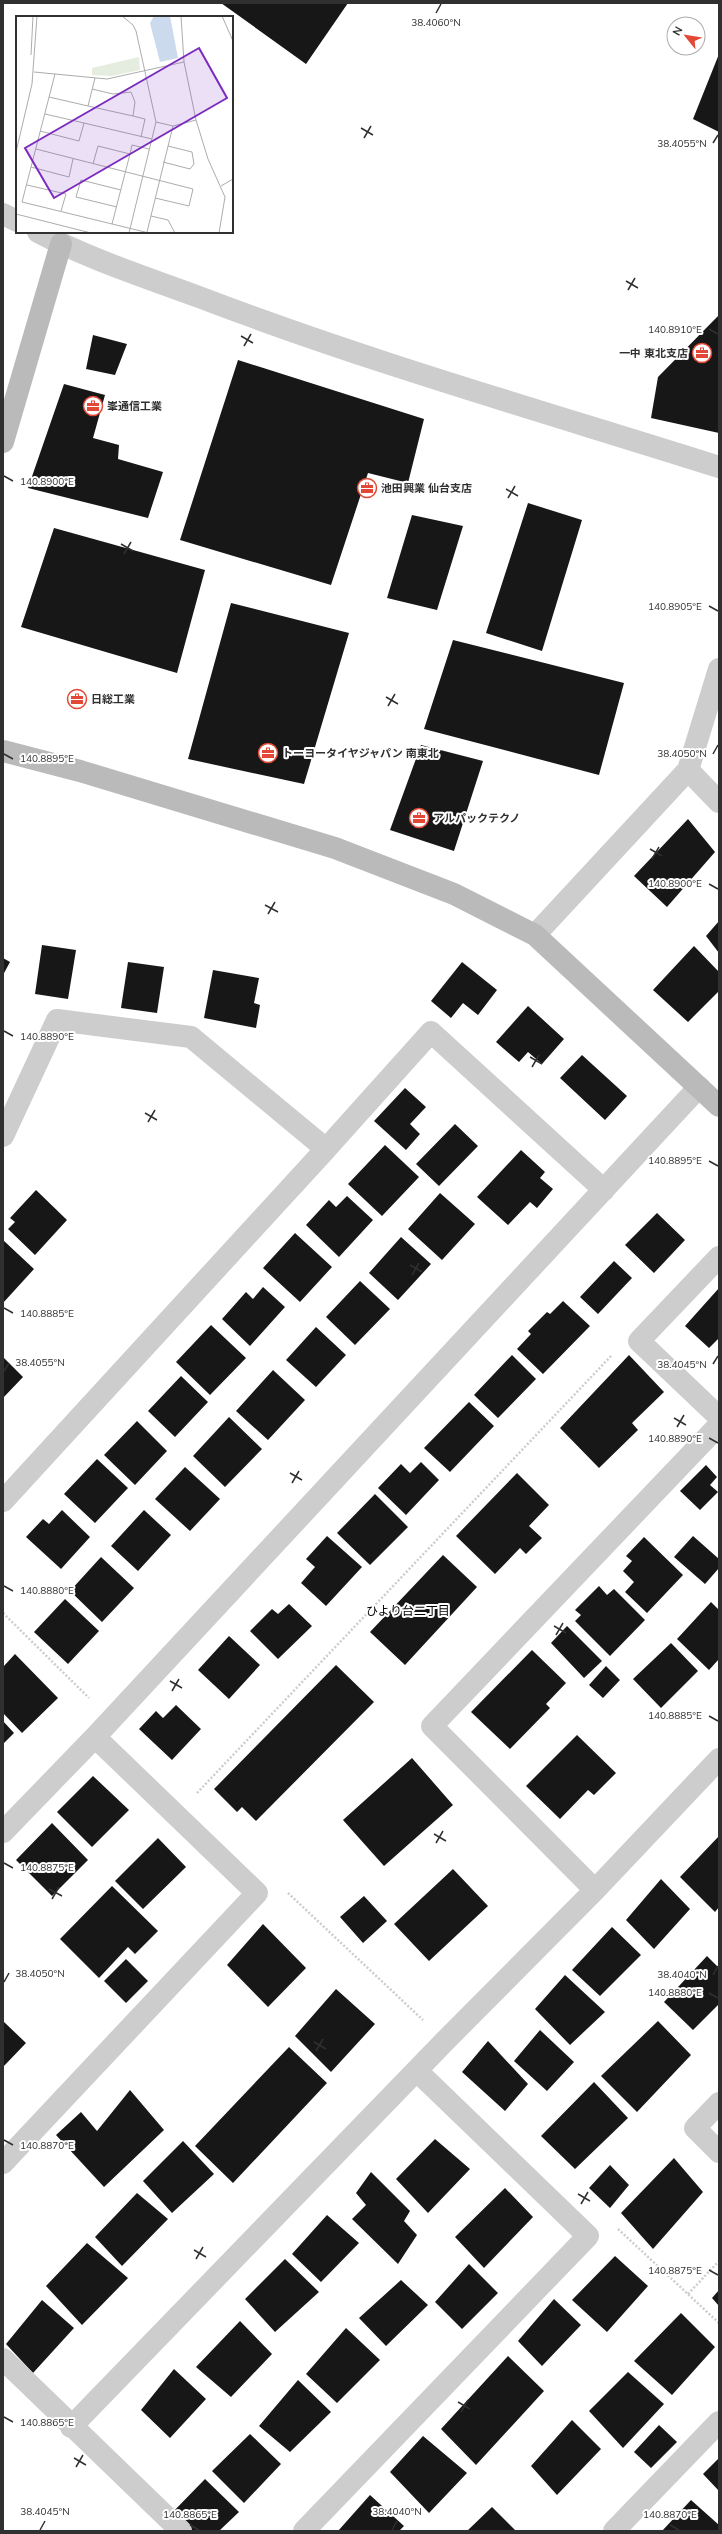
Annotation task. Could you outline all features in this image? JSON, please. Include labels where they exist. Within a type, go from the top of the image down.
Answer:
[{"type":"street","points":[[3,214],[16,220]]},
{"type":"street","points":[[40,233],[61,244],[233,310],[334,346],[719,467]]},
{"type":"street","points":[[3,442],[61,244]]},
{"type":"street","points":[[535,935],[688,770],[719,669]]},
{"type":"street","points":[[3,751],[80,771],[335,848],[454,894],[535,935],[719,1106]]},
{"type":"street","points":[[688,770],[719,802]]},
{"type":"street","points":[[3,1136],[57,1020],[191,1037],[326,1149]]},
{"type":"street","points":[[3,1502],[431,1032],[604,1190]]},
{"type":"street","points":[[3,1832],[95,1737],[699,1087]]},
{"type":"street","points":[[719,1257],[639,1342],[719,1417]]},
{"type":"street","points":[[595,1890],[432,1726],[719,1426]]},
{"type":"street","points":[[3,2163],[257,1893],[95,1737]]},
{"type":"street","points":[[72,2426],[595,1890],[719,1759]]},
{"type":"street","points":[[304,2531],[588,2236],[417,2071]]},
{"type":"street","points":[[719,2103],[695,2128],[719,2152]]},
{"type":"street","points":[[3,2359],[181,2531]]},
{"type":"street","points":[[614,2531],[719,2422]]},
{"type":"path","points":[[191,1799],[619,1347],[639,1342]]},
{"type":"path","points":[[3,1613],[91,1700]]},
{"type":"path","points":[[588,2236],[615,2226],[719,2323]]},
{"type":"path","points":[[688,2294],[719,2261]]},
{"type":"building","points":[[221,3],[348,3],[306,64]]},
{"type":"building","points":[[719,54],[719,132],[693,119]]},
{"type":"building","points":[[719,315],[719,433],[651,418],[658,377]]},
{"type":"building","points":[[93,335],[127,344],[115,375],[86,369]]},
{"type":"building","points":[[238,360],[424,419],[408,483],[368,473],[331,585],[180,540]]},
{"type":"building","points":[[64,384],[105,395],[93,438],[119,445],[118,459],[163,472],[148,518],[28,488]]},
{"type":"building","points":[[528,503],[582,520],[542,651],[486,633]]},
{"type":"building","points":[[412,515],[463,526],[437,610],[387,598]]},
{"type":"building","points":[[54,528],[205,570],[177,673],[21,627]]},
{"type":"building","points":[[231,603],[349,633],[304,784],[188,759]]},
{"type":"building","points":[[453,640],[624,683],[599,775],[424,729]]},
{"type":"building","points":[[421,745],[483,761],[454,851],[390,830]]},
{"type":"building","points":[[688,819],[715,852],[667,907],[634,876]]},
{"type":"building","points":[[719,921],[719,953],[706,936]]},
{"type":"building","points":[[42,945],[76,950],[68,999],[35,994]]},
{"type":"building","points":[[694,946],[719,972],[719,991],[688,1022],[653,990]]},
{"type":"building","points":[[3,958],[10,962],[3,975]]},
{"type":"building","points":[[128,962],[164,967],[157,1013],[121,1008]]},
{"type":"building","points":[[462,962],[497,990],[478,1015],[463,1003],[451,1018],[431,1001]]},
{"type":"building","points":[[213,970],[259,978],[254,1003],[260,1005],[256,1028],[204,1018]]},
{"type":"building","points":[[528,1006],[564,1039],[542,1064],[528,1052],[519,1062],[496,1042]]},
{"type":"building","points":[[582,1055],[627,1096],[605,1120],[560,1078]]},
{"type":"building","points":[[405,1088],[426,1107],[410,1124],[420,1134],[406,1150],[374,1121]]},
{"type":"building","points":[[455,1124],[478,1146],[439,1186],[416,1164]]},
{"type":"building","points":[[385,1145],[419,1177],[382,1216],[348,1184]]},
{"type":"building","points":[[521,1150],[545,1172],[540,1178],[553,1189],[537,1208],[530,1202],[508,1225],[477,1197]]},
{"type":"building","points":[[36,1190],[67,1220],[35,1255],[8,1229],[15,1222],[10,1218]]},
{"type":"building","points":[[440,1193],[475,1224],[442,1260],[408,1229]]},
{"type":"building","points":[[347,1196],[373,1220],[339,1257],[306,1225],[329,1200],[336,1207]]},
{"type":"building","points":[[657,1213],[685,1240],[654,1273],[625,1245]]},
{"type":"building","points":[[295,1233],[332,1267],[300,1302],[263,1268]]},
{"type":"building","points":[[401,1237],[431,1264],[398,1300],[369,1273]]},
{"type":"building","points":[[3,1240],[34,1269],[3,1303]]},
{"type":"building","points":[[614,1261],[632,1278],[598,1314],[580,1297]]},
{"type":"building","points":[[360,1281],[390,1309],[355,1345],[326,1317]]},
{"type":"building","points":[[263,1287],[285,1307],[250,1346],[222,1319],[246,1292],[253,1299]]},
{"type":"building","points":[[719,1288],[719,1338],[709,1348],[685,1326]]},
{"type":"building","points":[[563,1301],[590,1326],[543,1374],[517,1349],[531,1334],[528,1331],[547,1312],[550,1314]]},
{"type":"building","points":[[211,1325],[246,1358],[210,1395],[176,1362]]},
{"type":"building","points":[[316,1327],[346,1355],[316,1387],[286,1360]]},
{"type":"building","points":[[512,1355],[536,1379],[498,1418],[474,1395]]},
{"type":"building","points":[[629,1355],[664,1392],[632,1423],[638,1430],[599,1468],[560,1428]]},
{"type":"building","points":[[3,1357],[23,1377],[3,1398]]},
{"type":"building","points":[[273,1370],[305,1400],[268,1440],[236,1411]]},
{"type":"building","points":[[181,1376],[208,1402],[175,1437],[148,1411]]},
{"type":"building","points":[[469,1402],[494,1426],[450,1472],[424,1448]]},
{"type":"building","points":[[229,1417],[262,1449],[225,1487],[193,1456]]},
{"type":"building","points":[[137,1421],[167,1451],[135,1485],[104,1455]]},
{"type":"building","points":[[97,1459],[128,1488],[95,1523],[64,1494]]},
{"type":"building","points":[[421,1462],[439,1480],[406,1515],[378,1488],[401,1464],[410,1473]]},
{"type":"building","points":[[706,1465],[717,1477],[710,1485],[718,1492],[700,1510],[680,1491]]},
{"type":"building","points":[[185,1467],[220,1499],[190,1531],[155,1499]]},
{"type":"building","points":[[517,1473],[549,1505],[529,1526],[542,1538],[526,1554],[520,1548],[495,1574],[456,1536]]},
{"type":"building","points":[[375,1494],[408,1527],[370,1565],[337,1533]]},
{"type":"building","points":[[62,1510],[90,1537],[61,1569],[26,1537],[43,1519],[49,1524]]},
{"type":"building","points":[[144,1510],[171,1535],[138,1571],[111,1546]]},
{"type":"building","points":[[327,1536],[362,1567],[326,1606],[301,1583],[315,1567],[306,1559]]},
{"type":"building","points":[[693,1536],[719,1559],[719,1568],[705,1584],[674,1557]]},
{"type":"building","points":[[644,1537],[683,1575],[647,1613],[625,1592],[634,1582],[623,1571],[632,1561],[626,1556]]},
{"type":"building","points":[[443,1555],[477,1587],[405,1665],[370,1632]]},
{"type":"building","points":[[101,1557],[134,1588],[102,1622],[70,1591]]},
{"type":"building","points":[[599,1586],[607,1595],[614,1589],[645,1620],[610,1656],[575,1621],[581,1615],[575,1610]]},
{"type":"building","points":[[65,1599],[99,1631],[68,1664],[34,1632]]},
{"type":"building","points":[[711,1602],[719,1610],[719,1659],[709,1670],[677,1639]]},
{"type":"building","points":[[289,1604],[312,1626],[278,1659],[250,1631],[272,1609],[278,1614]]},
{"type":"building","points":[[567,1626],[602,1661],[584,1678],[551,1643]]},
{"type":"building","points":[[229,1636],[260,1665],[229,1699],[198,1670]]},
{"type":"building","points":[[671,1643],[698,1671],[661,1708],[633,1679]]},
{"type":"building","points":[[532,1650],[566,1683],[546,1704],[550,1708],[510,1749],[471,1712]]},
{"type":"building","points":[[15,1654],[58,1698],[22,1733],[3,1713],[3,1667]]},
{"type":"building","points":[[336,1665],[374,1702],[256,1821],[242,1807],[237,1812],[214,1789]]},
{"type":"building","points":[[606,1666],[620,1680],[603,1698],[589,1685]]},
{"type":"building","points":[[176,1705],[201,1729],[172,1760],[139,1729],[156,1711],[163,1718]]},
{"type":"building","points":[[3,1721],[14,1733],[3,1744]]},
{"type":"building","points":[[577,1735],[616,1773],[594,1795],[588,1790],[560,1819],[526,1786]]},
{"type":"building","points":[[412,1758],[453,1805],[384,1866],[343,1820]]},
{"type":"building","points":[[93,1776],[129,1810],[92,1847],[57,1812]]},
{"type":"building","points":[[52,1823],[88,1860],[52,1896],[16,1860]]},
{"type":"building","points":[[719,1836],[719,1907],[715,1912],[680,1877]]},
{"type":"building","points":[[158,1838],[186,1867],[143,1909],[115,1881]]},
{"type":"building","points":[[453,1869],[488,1906],[429,1961],[394,1924]]},
{"type":"building","points":[[661,1879],[690,1909],[654,1949],[626,1920]]},
{"type":"building","points":[[112,1886],[158,1931],[135,1954],[128,1947],[99,1978],[60,1939]]},
{"type":"building","points":[[364,1896],[387,1921],[363,1943],[340,1917]]},
{"type":"building","points":[[263,1924],[306,1968],[268,2007],[227,1965]]},
{"type":"building","points":[[612,1927],[641,1955],[600,1996],[572,1970]]},
{"type":"building","points":[[707,1956],[719,1968],[719,2004],[693,2030],[664,2002]]},
{"type":"building","points":[[126,1959],[148,1981],[126,2003],[104,1981]]},
{"type":"building","points":[[565,1975],[605,2012],[570,2045],[535,2009]]},
{"type":"building","points":[[336,1989],[375,2024],[331,2072],[295,2036]]},
{"type":"building","points":[[3,2021],[26,2043],[3,2067]]},
{"type":"building","points":[[658,2021],[691,2055],[637,2112],[601,2076]]},
{"type":"building","points":[[540,2030],[574,2062],[547,2091],[514,2061]]},
{"type":"building","points":[[488,2041],[528,2084],[505,2111],[462,2072]]},
{"type":"building","points":[[289,2047],[327,2083],[233,2183],[195,2146]]},
{"type":"building","points":[[594,2082],[628,2118],[575,2169],[541,2136]]},
{"type":"building","points":[[130,2090],[164,2130],[104,2187],[56,2135],[81,2112],[97,2131]]},
{"type":"building","points":[[435,2139],[470,2169],[428,2213],[396,2179]]},
{"type":"building","points":[[183,2141],[214,2174],[172,2213],[143,2181]]},
{"type":"building","points":[[674,2158],[703,2192],[653,2249],[621,2213]]},
{"type":"building","points":[[610,2165],[629,2185],[610,2208],[589,2188]]},
{"type":"building","points":[[371,2172],[410,2211],[404,2221],[417,2235],[398,2264],[352,2219],[366,2205],[356,2193]]},
{"type":"building","points":[[505,2188],[533,2217],[484,2268],[455,2237]]},
{"type":"building","points":[[137,2193],[168,2219],[122,2266],[95,2237]]},
{"type":"building","points":[[327,2215],[359,2243],[321,2282],[292,2254]]},
{"type":"building","points":[[87,2243],[128,2278],[82,2325],[46,2286]]},
{"type":"building","points":[[615,2256],[648,2286],[607,2332],[572,2300]]},
{"type":"building","points":[[285,2259],[319,2292],[275,2332],[245,2299]]},
{"type":"building","points":[[469,2264],[498,2293],[462,2329],[435,2302]]},
{"type":"building","points":[[401,2280],[428,2305],[386,2346],[359,2318]]},
{"type":"building","points":[[719,2290],[719,2306],[712,2298]]},
{"type":"building","points":[[554,2299],[581,2325],[542,2366],[518,2341]]},
{"type":"building","points":[[42,2300],[74,2328],[33,2373],[6,2344]]},
{"type":"building","points":[[681,2313],[715,2347],[672,2395],[634,2361]]},
{"type":"building","points":[[240,2321],[272,2354],[231,2397],[196,2367]]},
{"type":"building","points":[[346,2328],[380,2360],[337,2403],[306,2374]]},
{"type":"building","points":[[508,2356],[544,2391],[476,2465],[441,2429]]},
{"type":"building","points":[[174,2369],[206,2399],[170,2438],[141,2410]]},
{"type":"building","points":[[628,2372],[664,2404],[623,2448],[589,2411]]},
{"type":"building","points":[[298,2380],[331,2412],[290,2452],[259,2426]]},
{"type":"building","points":[[572,2420],[601,2449],[557,2495],[531,2466]]},
{"type":"building","points":[[659,2425],[677,2442],[651,2468],[634,2452]]},
{"type":"building","points":[[250,2434],[281,2464],[244,2503],[212,2471]]},
{"type":"building","points":[[423,2436],[467,2473],[429,2513],[390,2472]]},
{"type":"building","points":[[719,2458],[719,2491],[703,2474]]},
{"type":"building","points":[[205,2479],[239,2512],[219,2531],[185,2531],[169,2516]]},
{"type":"building","points":[[370,2495],[404,2526],[399,2531],[338,2531]]},
{"type":"building","points":[[691,2500],[719,2525],[719,2531],[662,2531]]},
{"type":"building","points":[[492,2507],[516,2531],[467,2531]]},
{"type":"place","name":"一中 東北支店","points":[[702,353]]},
{"type":"place","name":"峯通信工業","points":[[93,406]]},
{"type":"place","name":"池田興業 仙台支店","points":[[367,488]]},
{"type":"place","name":"日総工業","points":[[77,699]]},
{"type":"place","name":"トーヨータイヤジャパン 南東北","points":[[268,753]]},
{"type":"place","name":"アルパックテクノ","points":[[419,818]]},
{"type":"district","name":"ひより台二丁目","points":[[408,1610]]}]
